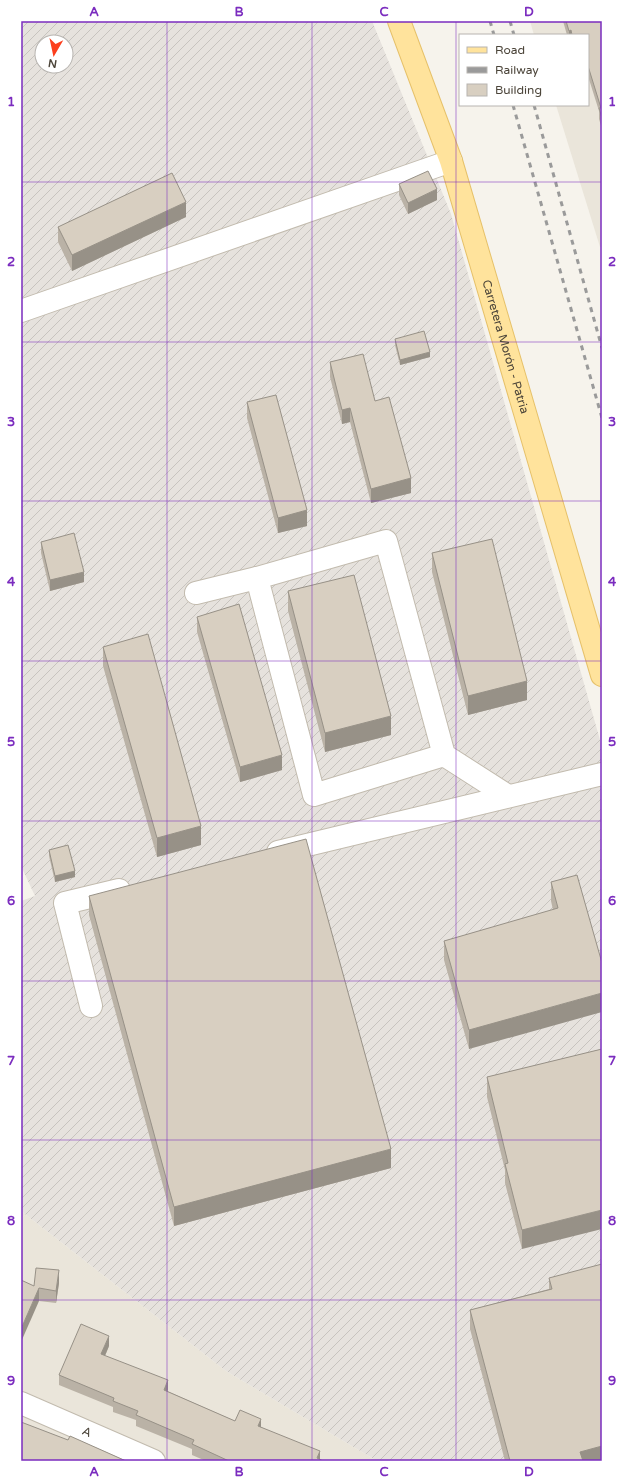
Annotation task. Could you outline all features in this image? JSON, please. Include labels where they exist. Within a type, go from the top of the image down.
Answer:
[{"type":"main road","name":"Carretera Morón - Patria","points":[[399,21],[451,161],[602,675]]},
{"type":"street","points":[[21,311],[451,161]]},
{"type":"street","points":[[196,593],[257,578],[386,541],[444,755],[508,796]]},
{"type":"street","points":[[257,578],[314,795],[444,755]]},
{"type":"street","points":[[259,856],[602,774]]},
{"type":"street","points":[[91,1006],[65,903],[135,886]]},
{"type":"street","name":"A","points":[[21,1403],[154,1461]]},
{"type":"shaded area","points":[[21,21],[372,21],[451,214],[602,747],[602,1461],[377,1461],[226,1371],[21,1211],[21,901],[35,896],[21,866]]},
{"type":"shaded area","points":[[530,21],[602,21],[602,247],[600,247],[556,106],[589,106],[589,34],[534,34]]},
{"type":"shaded area","points":[[21,1211],[226,1371],[377,1461],[21,1461]]},
{"type":"building","points":[[566,21],[602,21],[602,118],[599,108],[601,108],[589,69],[589,34],[572,34],[571,30],[569,31]]},
{"type":"building","points":[[428,171],[437,189],[408,203],[399,184]]},
{"type":"building","points":[[172,173],[186,202],[72,255],[58,227]]},
{"type":"building","points":[[424,331],[430,352],[400,360],[395,339]]},
{"type":"building","points":[[363,354],[375,401],[389,397],[411,478],[371,489],[350,408],[342,410],[330,362]]},
{"type":"building","points":[[276,395],[307,510],[278,518],[247,402]]},
{"type":"building","points":[[74,533],[84,572],[50,580],[41,542]]},
{"type":"building","points":[[492,539],[527,681],[468,696],[432,553]]},
{"type":"building","points":[[354,575],[391,716],[325,733],[288,591]]},
{"type":"building","points":[[239,604],[282,755],[240,767],[197,617]]},
{"type":"building","points":[[148,634],[201,826],[157,838],[103,647]]},
{"type":"building","points":[[306,839],[391,1149],[174,1207],[89,896]]},
{"type":"building","points":[[68,845],[75,871],[55,876],[49,850]]},
{"type":"building","points":[[577,875],[602,963],[602,993],[469,1030],[444,941],[558,908],[551,882]]},
{"type":"building","points":[[602,1049],[602,1210],[522,1230],[505,1164],[508,1163],[487,1077]]},
{"type":"building","points":[[602,1264],[602,1446],[580,1452],[583,1461],[510,1461],[470,1310],[552,1289],[549,1278]]},
{"type":"building","points":[[36,1268],[59,1270],[56,1291],[39,1288],[21,1329],[21,1280],[34,1286]]},
{"type":"building","points":[[81,1324],[109,1336],[101,1354],[168,1380],[164,1390],[235,1421],[240,1410],[261,1419],[258,1426],[320,1451],[317,1458],[323,1461],[229,1461],[192,1444],[194,1440],[136,1415],[138,1411],[113,1401],[114,1398],[59,1375]]},
{"type":"building","points":[[21,1422],[68,1440],[70,1436],[126,1461],[21,1461]]},
{"type":"railway","points":[[490,21],[494,34]]},
{"type":"railway","points":[[510,21],[514,34]]},
{"type":"railway","points":[[513,106],[602,418]]},
{"type":"railway","points":[[534,106],[602,348]]}]
